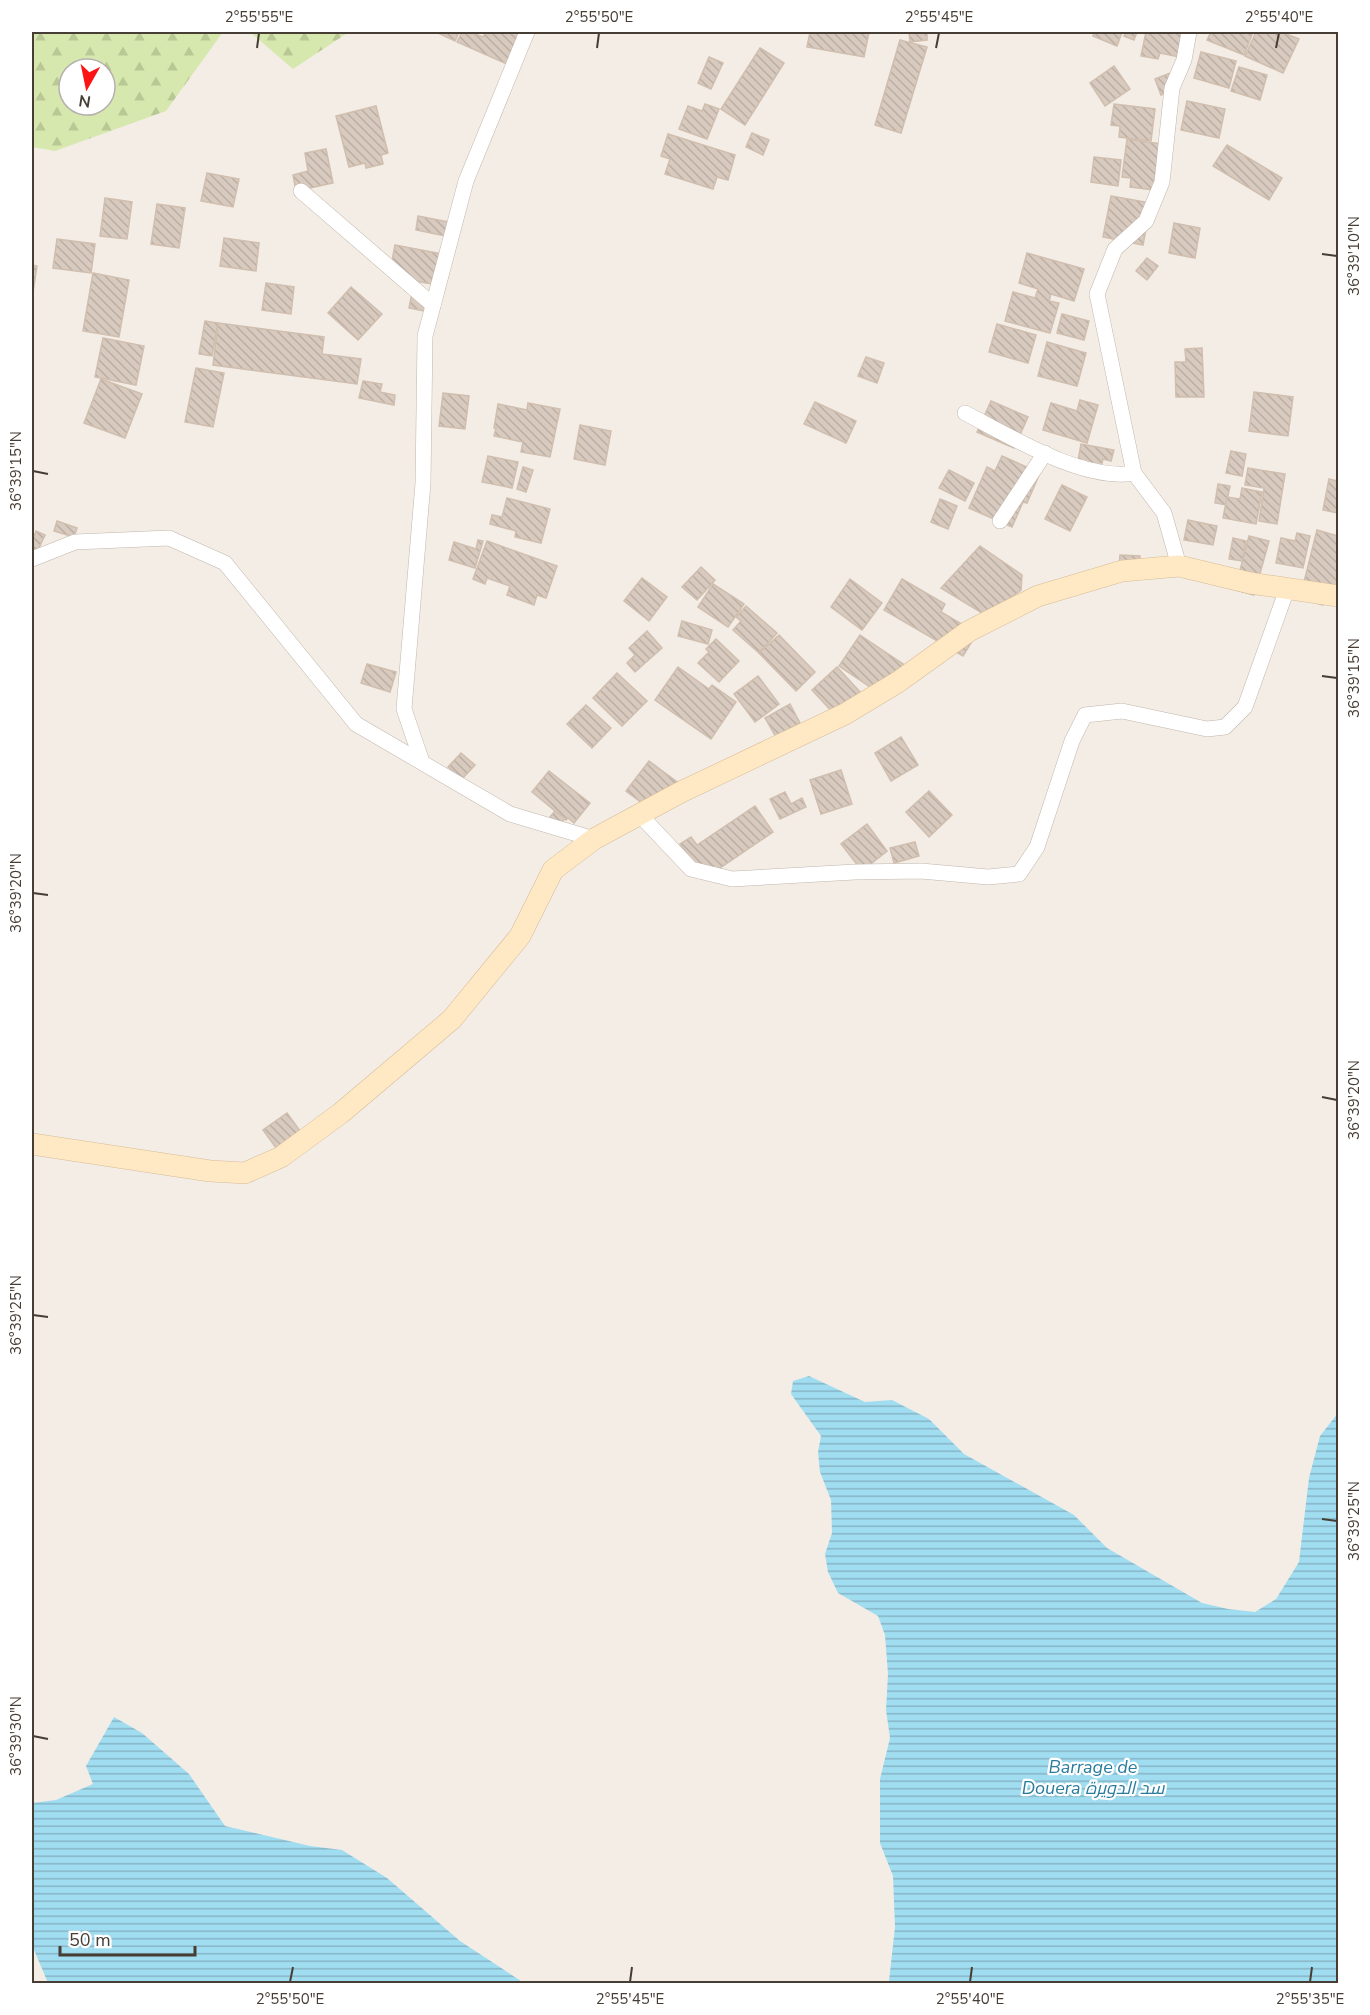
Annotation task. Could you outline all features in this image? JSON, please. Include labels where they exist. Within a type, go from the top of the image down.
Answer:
[{"type":"street","points":[[422,762],[404,709],[423,483],[425,336],[466,181],[527,32]]},
{"type":"street","points":[[1179,566],[1164,513],[1134,473],[1096,294],[1115,249],[1146,221],[1161,182],[1172,88],[1184,60],[1189,32]]},
{"type":"street","points":[[301,190],[433,305]]},
{"type":"street","points":[[965,413],[1045,453],[1088,471],[1119,476],[1134,473]]},
{"type":"street","points":[[1000,521],[1045,453]]},
{"type":"street","points":[[32,559],[75,542],[169,538],[225,563],[356,724],[510,813],[594,839]]},
{"type":"street","points":[[32,1144],[210,1171],[245,1173],[281,1157],[341,1113],[452,1019],[520,936],[554,870],[594,839],[681,792],[845,714],[898,682],[969,631],[1038,596],[1122,571],[1179,566],[1250,583],[1338,596]]},
{"type":"street","points":[[640,815],[691,869],[732,879],[855,872],[921,871],[988,877],[1019,874],[1037,847],[1072,741],[1085,715],[1122,711],[1208,729],[1225,727],[1245,707],[1287,589]]},
{"type":"green space","points":[[32,32],[223,32],[166,111],[55,151],[32,147]]},
{"type":"green space","points":[[250,32],[349,32],[293,69]]},
{"type":"water","name":"Barrage de Douera سد الدويرة","points":[[809,1376],[865,1402],[892,1400],[929,1419],[964,1454],[1074,1515],[1107,1548],[1202,1603],[1255,1612],[1276,1599],[1299,1562],[1309,1478],[1320,1436],[1338,1413],[1338,1983],[887,1983],[895,1927],[893,1876],[880,1843],[880,1779],[890,1738],[886,1710],[888,1674],[885,1635],[878,1616],[838,1593],[828,1572],[825,1554],[832,1533],[831,1500],[820,1472],[818,1452],[821,1436],[791,1394],[793,1381]]},
{"type":"water","points":[[114,1717],[142,1733],[189,1774],[225,1826],[310,1846],[342,1850],[387,1878],[460,1941],[524,1983],[48,1983],[32,1945],[32,1803],[56,1800],[93,1784],[86,1766]]},
{"type":"building","points":[[436,32],[459,32],[455,41]]},
{"type":"building","points":[[462,32],[470,32],[483,37],[486,32],[522,32],[507,64],[457,42]]},
{"type":"building","points":[[810,32],[869,32],[864,57],[807,47]]},
{"type":"building","points":[[909,32],[927,32],[927,40],[910,42]]},
{"type":"building","points":[[1094,32],[1122,32],[1117,46],[1093,36]]},
{"type":"building","points":[[1126,32],[1137,32],[1134,40],[1124,36]]},
{"type":"building","points":[[1146,32],[1185,34],[1180,57],[1160,53],[1158,59],[1141,56]]},
{"type":"building","points":[[1211,32],[1253,32],[1244,55],[1207,40]]},
{"type":"building","points":[[1256,32],[1281,32],[1299,39],[1283,73],[1245,56]]},
{"type":"building","points":[[900,40],[927,47],[901,133],[875,125]]},
{"type":"building","points":[[760,48],[784,63],[745,125],[721,109]]},
{"type":"building","points":[[1201,52],[1236,61],[1229,88],[1194,78]]},
{"type":"building","points":[[709,57],[723,63],[711,89],[698,83]]},
{"type":"building","points":[[1114,66],[1130,89],[1105,106],[1090,83]]},
{"type":"building","points":[[1239,67],[1267,75],[1260,100],[1231,91]]},
{"type":"building","points":[[1173,72],[1179,88],[1161,95],[1155,79]]},
{"type":"building","points":[[1187,101],[1225,109],[1219,138],[1181,130]]},
{"type":"building","points":[[705,104],[719,109],[707,139],[679,129],[688,106],[702,111]]},
{"type":"building","points":[[1114,104],[1155,109],[1151,141],[1119,137],[1120,126],[1111,125]]},
{"type":"building","points":[[376,106],[388,153],[381,155],[383,164],[366,168],[365,163],[349,167],[336,116]]},
{"type":"building","points":[[752,133],[769,140],[763,155],[746,147]]},
{"type":"building","points":[[668,134],[735,155],[728,180],[717,177],[713,189],[665,174],[670,159],[661,156]]},
{"type":"building","points":[[1127,139],[1168,145],[1162,191],[1130,187],[1131,178],[1122,177]]},
{"type":"building","points":[[1227,145],[1282,178],[1269,200],[1213,166]]},
{"type":"building","points":[[326,149],[333,183],[296,191],[293,175],[308,171],[305,153]]},
{"type":"building","points":[[1094,157],[1121,160],[1118,186],[1091,182]]},
{"type":"building","points":[[207,173],[239,179],[233,207],[201,201]]},
{"type":"building","points":[[1111,196],[1151,203],[1143,245],[1103,237]]},
{"type":"building","points":[[105,198],[132,202],[127,239],[100,236]]},
{"type":"building","points":[[157,204],[185,208],[179,248],[151,244]]},
{"type":"building","points":[[418,216],[449,222],[446,236],[416,230]]},
{"type":"building","points":[[1174,223],[1200,228],[1195,258],[1169,253]]},
{"type":"building","points":[[224,238],[259,243],[256,271],[220,266]]},
{"type":"building","points":[[57,239],[95,244],[91,273],[53,268]]},
{"type":"building","points":[[395,245],[448,255],[445,270],[435,268],[432,284],[389,277]]},
{"type":"building","points":[[1027,253],[1084,269],[1074,301],[1051,294],[1049,301],[1059,303],[1050,333],[1005,321],[1013,292],[1035,298],[1038,289],[1019,283]]},
{"type":"building","points":[[1147,258],[1158,266],[1147,280],[1136,271]]},
{"type":"building","points":[[32,265],[37,266],[33,292],[32,292]]},
{"type":"building","points":[[93,273],[129,280],[119,337],[83,331]]},
{"type":"building","points":[[266,283],[294,287],[291,314],[262,310]]},
{"type":"building","points":[[351,287],[382,314],[358,340],[328,313]]},
{"type":"building","points":[[412,293],[434,313],[409,308]]},
{"type":"building","points":[[1062,314],[1089,321],[1084,340],[1057,333]]},
{"type":"building","points":[[205,321],[218,323],[212,356],[199,354]]},
{"type":"building","points":[[218,323],[324,337],[322,354],[361,359],[357,384],[213,365]]},
{"type":"building","points":[[997,324],[1036,335],[1028,363],[989,352]]},
{"type":"building","points":[[103,338],[144,346],[136,385],[95,377]]},
{"type":"building","points":[[1047,342],[1086,353],[1077,386],[1038,376]]},
{"type":"building","points":[[1202,348],[1204,397],[1176,397],[1175,362],[1186,362],[1185,349]]},
{"type":"building","points":[[866,357],[884,363],[877,383],[858,376]]},
{"type":"building","points":[[196,368],[224,373],[213,427],[185,422]]},
{"type":"building","points":[[101,379],[142,394],[125,438],[84,423]]},
{"type":"building","points":[[363,381],[382,384],[380,392],[395,395],[394,405],[359,398]]},
{"type":"building","points":[[1254,392],[1293,397],[1288,436],[1249,431]]},
{"type":"building","points":[[443,393],[469,396],[465,429],[439,426]]},
{"type":"building","points":[[1080,400],[1098,405],[1087,443],[1043,430],[1051,403],[1077,411]]},
{"type":"building","points":[[991,401],[1028,417],[1014,448],[977,432]]},
{"type":"building","points":[[815,402],[856,421],[846,443],[804,424]]},
{"type":"building","points":[[528,403],[560,409],[550,457],[521,452],[523,442],[494,436],[498,404],[527,410]]},
{"type":"building","points":[[580,425],[611,431],[605,465],[574,459]]},
{"type":"building","points":[[1081,444],[1114,450],[1111,461],[1103,459],[1099,476],[1076,472]]},
{"type":"building","points":[[1231,451],[1246,454],[1242,476],[1226,473]]},
{"type":"building","points":[[488,456],[518,462],[512,488],[482,482]]},
{"type":"building","points":[[1002,456],[1040,473],[1027,503],[1023,502],[1012,527],[969,508],[987,467],[995,471]]},
{"type":"building","points":[[523,467],[533,470],[526,492],[517,489]]},
{"type":"building","points":[[1248,468],[1285,474],[1277,524],[1259,521],[1264,488],[1245,485]]},
{"type":"building","points":[[949,470],[974,483],[965,501],[939,488]]},
{"type":"building","points":[[1329,479],[1338,481],[1338,513],[1323,510]]},
{"type":"building","points":[[1218,484],[1230,486],[1226,505],[1215,503]]},
{"type":"building","points":[[1062,485],[1087,497],[1070,531],[1045,519]]},
{"type":"building","points":[[1242,488],[1262,492],[1256,524],[1223,518],[1227,497],[1240,499]]},
{"type":"building","points":[[507,498],[550,509],[541,543],[515,537],[516,531],[490,524],[492,515],[502,517]]},
{"type":"building","points":[[940,499],[957,506],[948,529],[931,522]]},
{"type":"building","points":[[1188,520],[1217,526],[1213,545],[1184,540]]},
{"type":"building","points":[[57,521],[77,528],[74,537],[54,531]]},
{"type":"building","points":[[1317,530],[1338,536],[1338,602],[1324,598],[1323,605],[1300,598]]},
{"type":"building","points":[[36,531],[45,535],[37,552],[32,550]]},
{"type":"building","points":[[1297,533],[1310,536],[1303,568],[1276,563],[1281,538],[1295,541]]},
{"type":"building","points":[[1249,536],[1269,541],[1254,595],[1214,584],[1238,578]]},
{"type":"building","points":[[1233,538],[1246,541],[1242,561],[1229,559]]},
{"type":"building","points":[[478,540],[483,541],[475,568],[449,560],[454,542],[476,549]]},
{"type":"building","points":[[487,541],[557,566],[546,598],[537,595],[534,605],[507,595],[510,586],[487,578],[485,584],[473,579]]},
{"type":"building","points":[[980,546],[1022,575],[1021,590],[987,616],[941,588]]},
{"type":"building","points":[[1120,555],[1140,556],[1139,578],[1118,577]]},
{"type":"building","points":[[701,567],[715,580],[697,600],[682,587]]},
{"type":"building","points":[[642,578],[667,597],[649,621],[624,601]]},
{"type":"building","points":[[850,579],[882,603],[862,630],[831,607]]},
{"type":"building","points":[[902,579],[945,604],[941,612],[977,633],[963,656],[884,610]]},
{"type":"building","points":[[713,584],[744,604],[728,627],[698,607]]},
{"type":"building","points":[[746,606],[777,633],[759,653],[733,630],[741,621],[736,617]]},
{"type":"building","points":[[682,621],[712,630],[708,644],[678,636]]},
{"type":"building","points":[[647,631],[662,648],[635,672],[627,663],[635,655],[629,648]]},
{"type":"building","points":[[779,635],[815,672],[796,691],[759,653]]},
{"type":"building","points":[[860,635],[906,666],[885,697],[839,666]]},
{"type":"building","points":[[716,639],[739,661],[719,682],[698,663],[709,652],[706,649]]},
{"type":"building","points":[[367,664],[396,672],[390,692],[361,683]]},
{"type":"building","points":[[678,667],[709,689],[712,685],[736,702],[711,739],[655,700]]},
{"type":"building","points":[[837,667],[861,693],[836,716],[812,690]]},
{"type":"building","points":[[617,673],[647,701],[622,726],[593,698]]},
{"type":"building","points":[[758,676],[779,704],[755,722],[734,694]]},
{"type":"building","points":[[790,704],[800,723],[776,737],[765,718]]},
{"type":"building","points":[[586,705],[611,728],[592,748],[567,724]]},
{"type":"building","points":[[901,737],[918,765],[891,781],[875,753]]},
{"type":"building","points":[[461,753],[475,765],[462,779],[448,767]]},
{"type":"building","points":[[649,761],[677,782],[654,812],[626,791]]},
{"type":"building","points":[[841,770],[852,804],[821,814],[810,780]]},
{"type":"building","points":[[549,771],[590,803],[574,823],[568,818],[566,820],[532,792]]},
{"type":"building","points":[[929,791],[952,815],[929,837],[906,812]]},
{"type":"building","points":[[785,792],[791,804],[802,798],[806,807],[780,819],[770,799]]},
{"type":"building","points":[[755,806],[773,832],[704,879],[680,844],[691,837],[697,845]]},
{"type":"building","points":[[555,811],[565,818],[560,825],[550,817]]},
{"type":"building","points":[[867,824],[887,851],[862,871],[841,844]]},
{"type":"building","points":[[915,842],[919,856],[894,863],[890,848]]},
{"type":"building","points":[[287,1113],[303,1135],[279,1152],[263,1130]]}]
